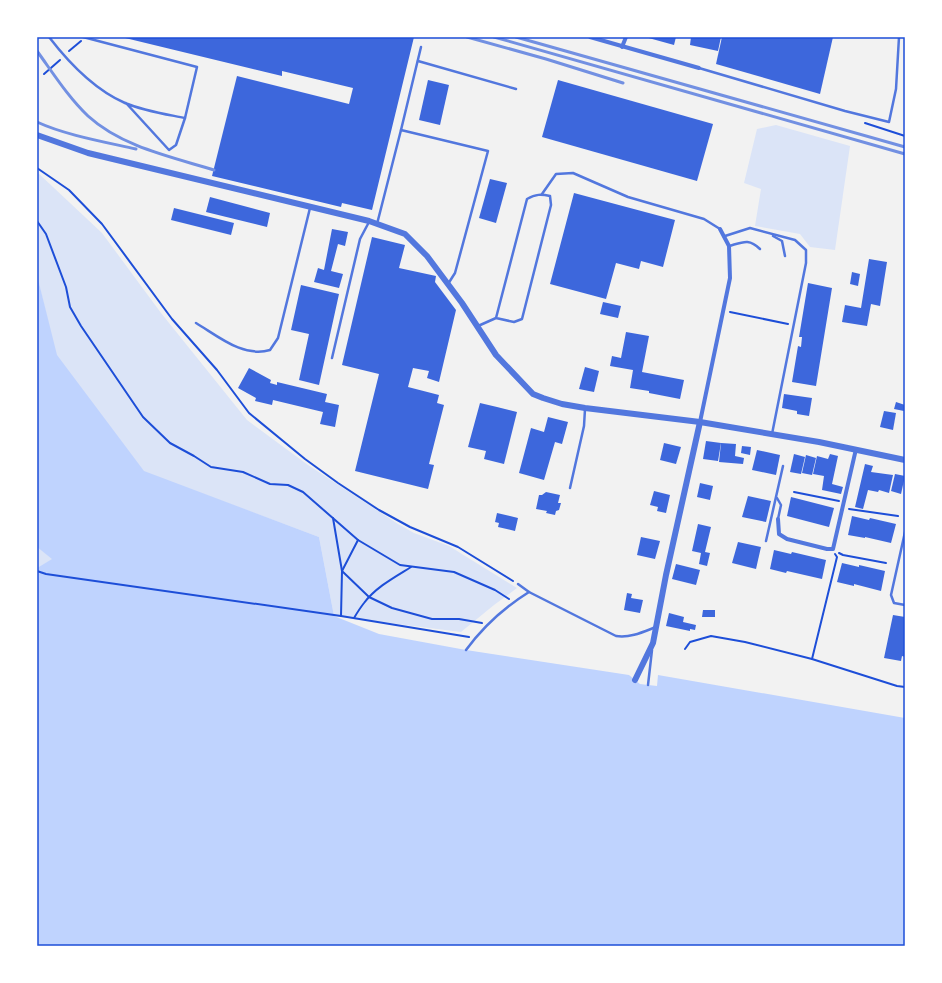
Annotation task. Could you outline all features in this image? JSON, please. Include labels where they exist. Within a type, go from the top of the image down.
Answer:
[{"type":"street","points":[[590,37],[698,68]]},
{"type":"street","points":[[622,47],[626,37]]},
{"type":"street","points":[[37,135],[88,153],[369,221],[405,234],[427,256],[448,284],[496,355],[533,394],[547,400],[585,408],[700,422],[772,434],[856,449],[905,460]]},
{"type":"street","points":[[635,680],[653,643],[730,278],[728,246],[720,229]]},
{"type":"street","points":[[778,519],[778,534],[787,539],[833,549],[856,449]]},
{"type":"lane","points":[[49,37],[71,63],[85,76],[114,98],[150,111],[185,118]]},
{"type":"lane","points":[[82,37],[197,67],[185,118],[176,145],[169,150],[126,103]]},
{"type":"lane","points":[[698,68],[863,116],[889,122],[896,89],[899,37]]},
{"type":"lane","points":[[377,224],[421,47]]},
{"type":"lane","points":[[418,61],[516,89]]},
{"type":"lane","points":[[401,130],[488,151],[455,273],[448,284]]},
{"type":"lane","points":[[542,194],[556,174],[573,173],[628,197],[704,219],[720,229]]},
{"type":"lane","points":[[477,326],[496,318],[514,322],[522,319],[551,205],[550,196],[542,194],[534,195],[527,199],[496,318]]},
{"type":"lane","points":[[196,323],[236,347],[261,352],[270,350],[278,338],[310,207]]},
{"type":"lane","points":[[332,358],[360,239],[369,221]]},
{"type":"lane","points":[[724,236],[750,228],[794,240],[806,250],[806,263],[795,325],[772,434]]},
{"type":"lane","points":[[765,232],[782,241],[785,256]]},
{"type":"lane","points":[[728,246],[748,241],[755,243],[760,249]]},
{"type":"lane","points":[[570,488],[584,426],[585,408]]},
{"type":"lane","points":[[766,542],[783,466]]},
{"type":"lane","points":[[777,498],[781,505],[778,519]]},
{"type":"lane","points":[[905,532],[891,595],[894,603],[905,605]]},
{"type":"lane","points":[[518,584],[530,592],[609,634],[628,637],[656,626]]},
{"type":"lane","points":[[466,650],[475,638],[513,602],[530,592]]},
{"type":"lane","points":[[648,685],[653,643]]},
{"type":"path","points":[[863,116],[865,123],[905,136]]},
{"type":"path","points":[[37,168],[68,190],[102,224],[172,319],[217,370],[249,413],[305,459],[379,510],[410,527],[458,547],[518,584]]},
{"type":"path","points":[[37,221],[46,234],[66,287],[70,307],[81,326],[142,417],[170,444],[194,456],[211,467],[242,472],[270,484],[288,485],[303,492],[358,540],[400,565],[454,572],[495,590],[513,602]]},
{"type":"path","points":[[723,310],[795,325]]},
{"type":"path","points":[[794,492],[844,502]]},
{"type":"path","points":[[843,508],[898,516]]},
{"type":"path","points":[[333,518],[342,571],[341,616]]},
{"type":"path","points":[[342,571],[358,540]]},
{"type":"path","points":[[833,549],[844,556],[886,563]]},
{"type":"path","points":[[812,659],[837,557],[833,549]]},
{"type":"path","points":[[354,618],[369,597],[386,582],[412,567]]},
{"type":"path","points":[[37,571],[54,575],[341,616],[475,638]]},
{"type":"path","points":[[342,571],[369,597],[392,608],[432,619],[459,619],[489,624]]},
{"type":"path","points":[[685,649],[690,642],[711,636],[745,642],[812,659],[905,688]]},
{"type":"shaded area","points":[[776,125],[850,146],[835,250],[810,247],[800,234],[755,226],[761,189],[744,183],[757,129]]},
{"type":"shaded area","points":[[37,172],[102,233],[161,313],[247,420],[308,465],[398,524],[414,533],[449,546],[517,588],[461,632],[334,616],[319,537],[144,472],[56,355],[37,275]]},
{"type":"shaded area","points":[[37,547],[53,559],[37,568]]},
{"type":"water","points":[[37,275],[57,355],[144,471],[319,537],[334,616],[379,634],[466,650],[629,675],[640,684],[657,686],[658,675],[905,718],[905,946],[37,946],[37,568],[52,559],[37,547]]},
{"type":"building","points":[[121,37],[414,37],[372,210],[342,203],[341,207],[212,176],[237,76],[349,104],[353,88],[282,71],[282,76]]},
{"type":"building","points":[[645,37],[676,37],[674,45]]},
{"type":"building","points":[[691,37],[721,37],[718,51],[690,45]]},
{"type":"building","points":[[722,37],[833,37],[820,94],[716,64]]},
{"type":"building","points":[[428,80],[449,85],[440,125],[419,120]]},
{"type":"building","points":[[558,80],[713,124],[697,181],[542,137]]},
{"type":"building","points":[[490,179],[507,183],[496,223],[479,218]]},
{"type":"building","points":[[574,193],[675,220],[663,267],[641,261],[639,269],[616,263],[606,299],[550,284]]},
{"type":"building","points":[[210,197],[270,213],[267,227],[206,212]]},
{"type":"building","points":[[174,208],[234,223],[231,235],[171,220]]},
{"type":"building","points":[[332,229],[348,232],[345,246],[338,244],[331,271],[343,274],[339,288],[314,282],[318,268],[324,270]]},
{"type":"building","points":[[372,237],[405,245],[399,268],[436,276],[435,282],[456,310],[439,382],[427,378],[429,371],[413,368],[408,387],[439,395],[437,403],[444,405],[429,464],[434,465],[428,489],[355,471],[379,374],[342,365]]},
{"type":"building","points":[[869,259],[887,262],[880,306],[871,304],[867,326],[842,322],[845,305],[861,308]]},
{"type":"building","points":[[852,272],[860,274],[858,286],[850,284]]},
{"type":"building","points":[[808,283],[832,288],[816,386],[792,382],[798,346],[801,347],[802,337],[799,337]]},
{"type":"building","points":[[301,285],[339,294],[319,385],[299,380],[309,334],[291,330]]},
{"type":"building","points":[[603,302],[621,306],[618,318],[600,314]]},
{"type":"building","points":[[626,332],[649,336],[642,372],[684,380],[680,399],[630,388],[633,370],[610,366],[612,356],[621,358]]},
{"type":"building","points":[[585,367],[599,371],[594,392],[579,389]]},
{"type":"building","points":[[249,368],[271,380],[270,383],[277,385],[277,382],[327,394],[325,402],[339,405],[335,427],[320,424],[323,412],[273,400],[272,405],[255,401],[256,398],[238,388]]},
{"type":"building","points":[[784,394],[812,398],[809,416],[797,414],[797,411],[782,408]]},
{"type":"building","points":[[896,402],[905,405],[904,411],[894,409]]},
{"type":"building","points":[[480,403],[517,412],[504,464],[484,459],[486,451],[468,447]]},
{"type":"building","points":[[884,411],[896,413],[893,430],[880,427]]},
{"type":"building","points":[[548,417],[568,422],[562,444],[555,442],[544,480],[519,473],[531,428],[544,432]]},
{"type":"building","points":[[706,441],[721,443],[718,461],[703,459]]},
{"type":"building","points":[[664,443],[681,447],[676,464],[660,460]]},
{"type":"building","points":[[721,443],[736,444],[735,456],[744,458],[743,464],[719,462]]},
{"type":"building","points":[[742,446],[751,447],[750,455],[741,453]]},
{"type":"building","points":[[757,450],[780,455],[776,475],[752,470]]},
{"type":"building","points":[[794,454],[805,457],[801,474],[790,472]]},
{"type":"building","points":[[830,454],[838,456],[832,484],[843,487],[841,494],[822,490],[824,476],[813,474],[817,456],[828,459]]},
{"type":"building","points":[[806,455],[816,458],[812,475],[802,473]]},
{"type":"building","points":[[865,464],[873,466],[871,472],[893,475],[889,493],[879,490],[878,492],[868,490],[863,509],[855,507]]},
{"type":"building","points":[[895,474],[905,476],[901,494],[891,491]]},
{"type":"building","points":[[700,483],[713,486],[710,500],[697,497]]},
{"type":"building","points":[[654,491],[670,495],[666,513],[657,511],[658,507],[650,505]]},
{"type":"building","points":[[546,492],[560,495],[558,503],[561,503],[559,510],[556,511],[555,515],[546,513],[547,511],[536,509],[539,495]]},
{"type":"building","points":[[748,496],[771,501],[766,522],[742,517]]},
{"type":"building","points":[[791,497],[834,508],[829,527],[787,516]]},
{"type":"building","points":[[497,513],[518,518],[515,531],[498,527],[499,523],[495,522]]},
{"type":"building","points":[[852,516],[869,520],[870,518],[896,524],[891,543],[848,535]]},
{"type":"building","points":[[698,524],[711,527],[705,552],[710,553],[707,566],[699,564],[701,553],[692,551]]},
{"type":"building","points":[[641,537],[660,541],[655,559],[637,555]]},
{"type":"building","points":[[738,542],[761,547],[756,569],[732,563]]},
{"type":"building","points":[[774,550],[791,554],[792,552],[826,560],[822,579],[787,571],[786,573],[770,569]]},
{"type":"building","points":[[842,563],[885,571],[881,591],[854,584],[854,586],[837,582]]},
{"type":"building","points":[[676,564],[700,570],[696,585],[672,579]]},
{"type":"building","points":[[627,593],[632,594],[631,598],[643,600],[640,613],[624,610]]},
{"type":"building","points":[[703,610],[715,610],[715,617],[702,617]]},
{"type":"building","points":[[669,613],[684,617],[683,622],[696,625],[695,630],[690,629],[690,631],[666,626]]},
{"type":"building","points":[[893,615],[905,617],[905,657],[902,656],[901,661],[884,658]]},
{"type":"railway","points":[[467,37],[546,59],[623,83]]},
{"type":"railway","points":[[494,37],[905,154]]},
{"type":"railway","points":[[516,37],[905,147]]},
{"type":"railway","points":[[37,51],[74,101],[101,127],[116,136],[148,150],[214,170]]},
{"type":"railway","points":[[37,122],[72,134],[136,149]]}]
